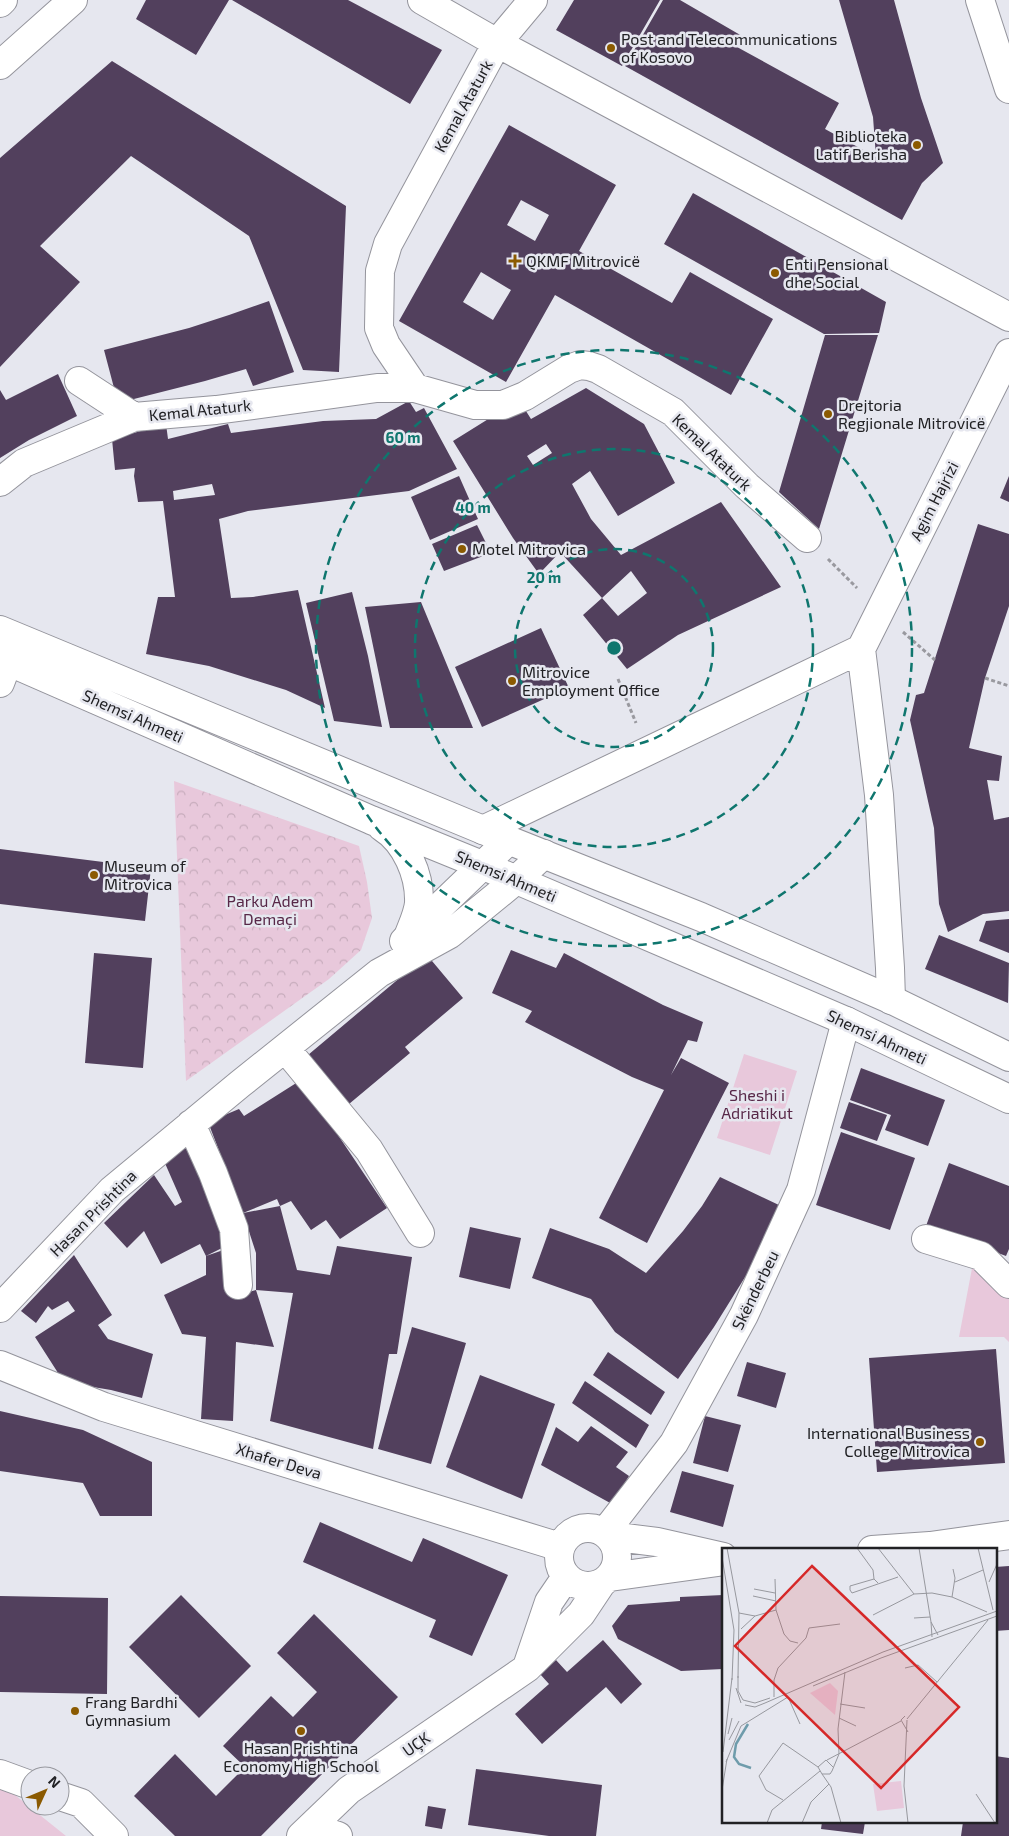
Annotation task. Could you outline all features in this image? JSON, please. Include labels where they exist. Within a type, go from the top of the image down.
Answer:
[{"type":"street","points":[[0,3],[3,0]]},
{"type":"street","points":[[0,65],[73,0]]},
{"type":"street","points":[[422,0],[497,43],[1009,317]]},
{"type":"street","name":"Kemal Ataturk","points":[[415,388],[386,345],[380,328],[380,271],[388,244],[497,43],[533,0]]},
{"type":"street","points":[[980,0],[1009,89]]},
{"type":"street","name":"Agim Hajrizi","points":[[861,649],[1009,353]]},
{"type":"street","name":"Kemal Ataturk","points":[[0,482],[24,463],[134,417],[216,410],[377,388],[415,388],[475,405],[503,405],[525,396],[569,369],[590,366],[673,412],[747,486],[807,538]]},
{"type":"street","points":[[80,381],[134,417]]},
{"type":"street","points":[[483,830],[861,649],[879,795],[891,1000]]},
{"type":"street","name":"Shemsi Ahmeti","points":[[2,651],[483,830],[701,917],[891,1000],[1009,1057]]},
{"type":"street","name":"Shemsi Ahmeti","points":[[2,651],[370,820],[484,866],[846,1021],[1009,1099]]},
{"type":"street","points":[[370,820],[386,830],[403,848],[417,879],[419,904],[408,937]]},
{"type":"street","name":"Hasan Prishtina","points":[[379,973],[408,937],[509,840]]},
{"type":"street","name":"Hasan Prishtina","points":[[0,1308],[112,1190],[379,973],[450,934],[516,880],[544,854]]},
{"type":"street","name":"Skënderbeu","points":[[608,1534],[674,1443],[744,1315],[801,1190],[846,1021]]},
{"type":"street","points":[[285,1048],[369,1150],[420,1233]]},
{"type":"street","points":[[192,1124],[234,1229],[238,1285]]},
{"type":"street","points":[[926,1239],[981,1256],[1009,1284]]},
{"type":"street","name":"Xhafer Deva","points":[[0,1365],[104,1407],[560,1547]]},
{"type":"street","points":[[722,1557],[657,1542],[608,1534],[587,1527],[576,1530],[566,1537],[560,1547],[558,1558],[566,1577],[575,1583],[590,1586],[605,1580],[722,1562]]},
{"type":"street","points":[[605,1580],[616,1567],[618,1556],[615,1544],[608,1534]]},
{"type":"street","points":[[901,1548],[1009,1535]]},
{"type":"street","points":[[527,1668],[549,1602],[566,1577]]},
{"type":"street","name":"UÇK","points":[[306,1831],[349,1790],[527,1668],[581,1614],[605,1580]]},
{"type":"street","points":[[0,1774],[20,1781]]},
{"type":"street","points":[[70,1799],[81,1803],[114,1836]]},
{"type":"street","name":"UÇK","points":[[306,1831],[338,1836]]},
{"type":"path","points":[[985,678],[1009,686]]},
{"type":"path","points":[[618,679],[647,751]]},
{"type":"green space","name":"Parku Adem Demaçi","points":[[174,781],[359,846],[372,918],[361,950],[329,979],[186,1081]]},
{"type":"green space","name":"Sheshi i Adriatikut","points":[[744,1054],[797,1071],[770,1155],[717,1138]]},
{"type":"green space","points":[[973,1263],[1009,1274],[1009,1342],[1004,1337],[959,1337]]},
{"type":"green space","points":[[0,1783],[20,1799],[20,1816],[41,1816],[66,1836],[0,1836]]},
{"type":"building","points":[[146,0],[229,0],[196,55],[136,19]]},
{"type":"building","points":[[232,0],[348,0],[442,50],[410,104]]},
{"type":"building","name":"Post and Telecommunications of Kosovo","points":[[574,0],[660,0],[622,66],[556,30]]},
{"type":"building","points":[[663,0],[680,0],[742,36],[737,47],[839,103],[825,129],[876,157],[873,117],[839,0],[894,0],[921,98],[943,163],[922,183],[902,220],[625,66]]},
{"type":"building","points":[[112,61],[346,206],[339,372],[303,370],[249,236],[131,156],[40,246],[80,282],[0,367],[0,158]]},
{"type":"building","name":"QKMF Mitrovicë","points":[[509,125],[616,185],[579,251],[672,303],[690,272],[773,319],[731,395],[555,295],[506,382],[399,321]],"holes":[[[521,200],[549,215],[535,241],[507,225]],[[481,272],[511,290],[493,320],[463,302]]]},
{"type":"building","name":"Enti Pensional dhe Social","points":[[693,193],[886,302],[879,333],[824,334],[664,244]]},
{"type":"building","points":[[269,301],[294,372],[253,386],[246,369],[118,403],[104,350],[189,328]]},
{"type":"building","name":"Drejtoria Regjionale Mitrovicë","points":[[825,335],[878,335],[819,529],[779,492]]},
{"type":"building","points":[[58,374],[77,416],[29,440],[0,458],[0,390],[6,400]]},
{"type":"building","points":[[586,388],[644,424],[675,483],[618,516],[590,471],[572,484],[591,519],[621,555],[721,502],[781,587],[678,635],[627,669],[583,615],[602,598],[560,552],[539,574],[513,538],[453,441],[519,400],[531,419]],"holes":[[[546,444],[552,453],[533,465],[527,456]],[[631,571],[647,593],[618,616],[602,598]]]},
{"type":"building","points":[[409,401],[416,412],[424,408],[457,469],[409,491],[248,511],[219,519],[231,598],[253,597],[298,590],[325,708],[286,690],[209,666],[146,654],[158,597],[175,597],[163,501],[138,502],[134,476],[135,468],[115,470],[112,439],[166,424],[168,439],[228,424],[231,433],[323,421],[376,419]],"holes":[[[212,484],[215,495],[174,500],[173,491]]]},
{"type":"building","points":[[459,476],[478,519],[430,540],[411,497]]},
{"type":"building","points":[[1009,476],[1009,502],[1000,498]]},
{"type":"building","points":[[978,524],[1009,534],[1009,606],[985,678],[969,748],[1002,756],[999,781],[987,780],[994,820],[1009,817],[1009,911],[983,914],[948,932],[939,904],[934,828],[910,720],[916,695],[924,693]]},
{"type":"building","name":"Motel Mitrovica","points":[[477,525],[491,553],[444,571],[432,544]]},
{"type":"building","points":[[352,592],[368,656],[382,727],[334,721],[306,603]]},
{"type":"building","points":[[421,602],[473,728],[390,728],[365,607]]},
{"type":"building","points":[[541,628],[569,688],[482,727],[455,667]]},
{"type":"building","points":[[0,849],[151,868],[145,921],[0,904]]},
{"type":"building","points":[[1009,919],[1009,953],[979,941],[986,921]]},
{"type":"building","points":[[939,935],[1009,963],[1008,1003],[925,969]]},
{"type":"building","points":[[511,950],[556,968],[564,953],[663,1005],[703,1022],[697,1042],[688,1040],[671,1075],[681,1058],[729,1083],[647,1243],[599,1218],[664,1090],[632,1077],[525,1022],[532,1011],[492,993]]},
{"type":"building","points":[[94,953],[152,958],[143,1068],[85,1063]]},
{"type":"building","points":[[427,955],[463,998],[405,1047],[410,1053],[349,1104],[308,1055]]},
{"type":"building","points":[[861,1068],[945,1100],[928,1146],[885,1130],[891,1115],[850,1100]]},
{"type":"building","points":[[301,1080],[387,1208],[340,1239],[326,1220],[311,1230],[291,1201],[280,1206],[277,1199],[243,1213],[208,1122],[239,1109],[244,1116]]},
{"type":"building","points":[[849,1102],[887,1115],[877,1141],[840,1128]]},
{"type":"building","points":[[841,1132],[915,1158],[890,1230],[816,1205]]},
{"type":"building","points":[[187,1140],[230,1244],[206,1256],[200,1244],[161,1264],[144,1231],[127,1248],[104,1223],[154,1175],[175,1206],[182,1202],[164,1161]]},
{"type":"building","points":[[949,1163],[1009,1186],[1009,1249],[1006,1256],[926,1226]]},
{"type":"building","points":[[720,1177],[781,1206],[770,1237],[714,1327],[678,1379],[615,1332],[591,1299],[532,1278],[550,1228],[609,1249],[646,1273],[683,1231],[702,1206]]},
{"type":"building","points":[[280,1206],[297,1270],[330,1275],[337,1246],[412,1257],[397,1354],[389,1354],[373,1449],[270,1421],[293,1293],[256,1290],[256,1253],[243,1213]]},
{"type":"building","points":[[470,1227],[521,1238],[510,1289],[459,1277]]},
{"type":"building","points":[[232,1247],[245,1293],[256,1290],[274,1347],[236,1342],[233,1421],[201,1419],[206,1337],[182,1334],[164,1295],[206,1275],[206,1256]]},
{"type":"building","points":[[74,1255],[112,1315],[98,1325],[108,1339],[153,1354],[142,1398],[93,1387],[60,1376],[35,1337],[75,1311],[68,1301],[52,1310],[48,1306],[36,1323],[21,1311]]},
{"type":"building","points":[[412,1327],[466,1343],[431,1464],[378,1449]]},
{"type":"building","points":[[996,1349],[1005,1463],[877,1472],[869,1358]]},
{"type":"building","points":[[608,1352],[665,1392],[651,1415],[593,1375]]},
{"type":"building","points":[[747,1362],[786,1373],[776,1408],[737,1396]]},
{"type":"building","points":[[480,1375],[555,1404],[522,1499],[446,1467]]},
{"type":"building","points":[[585,1381],[649,1425],[636,1448],[572,1403]]},
{"type":"building","points":[[0,1411],[83,1430],[152,1462],[152,1516],[100,1516],[83,1483],[0,1471]]},
{"type":"building","points":[[705,1416],[741,1425],[728,1472],[693,1463]]},
{"type":"building","points":[[591,1426],[628,1452],[616,1467],[629,1476],[612,1504],[541,1465],[556,1427],[578,1442]]},
{"type":"building","points":[[682,1471],[734,1485],[723,1527],[670,1512]]},
{"type":"building","points":[[320,1522],[412,1562],[423,1538],[508,1575],[472,1656],[429,1637],[436,1620],[303,1562]]},
{"type":"building","points":[[1009,1566],[1009,1630],[996,1631],[996,1567]]},
{"type":"building","points":[[181,1595],[251,1666],[199,1718],[129,1647]]},
{"type":"building","points":[[722,1595],[722,1669],[681,1671],[618,1639],[612,1626],[628,1605],[680,1601],[680,1597]]},
{"type":"building","points":[[0,1596],[108,1598],[107,1694],[0,1692]]},
{"type":"building","name":"Hasan Prishtina Economy High School","points":[[314,1614],[398,1697],[261,1836],[175,1836],[134,1796],[175,1754],[216,1796],[245,1767],[223,1746],[271,1696],[293,1717],[317,1692],[277,1653]]},
{"type":"building","points":[[603,1640],[642,1684],[621,1704],[606,1687],[542,1744],[515,1714],[549,1684],[540,1674],[556,1660],[567,1672]]},
{"type":"building","points":[[996,1756],[1009,1758],[1009,1836],[961,1836],[963,1824],[996,1824]]},
{"type":"building","points":[[476,1769],[602,1785],[596,1836],[549,1836],[468,1825]]},
{"type":"building","points":[[428,1806],[446,1809],[442,1829],[425,1826]]},
{"type":"building","points":[[822,1824],[865,1824],[863,1834],[821,1829]]},
{"type":"place","name":"Post and Telecommunications of Kosovo","points":[[611,48]]},
{"type":"place","name":"Biblioteka Latif Berisha","points":[[917,145]]},
{"type":"place","name":"QKMF Mitrovicë","points":[[515,261]]},
{"type":"place","name":"Enti Pensional dhe Social","points":[[775,273]]},
{"type":"place","name":"Drejtoria Regjionale Mitrovicë","points":[[828,414]]},
{"type":"place","name":"Motel Mitrovica","points":[[462,549]]},
{"type":"place","name":"Mitrovice Employment Office","points":[[512,681]]},
{"type":"place","name":"Museum of Mitrovica","points":[[94,875]]},
{"type":"place","name":"International Business College Mitrovica","points":[[980,1442]]},
{"type":"place","name":"Frang Bardhi Gymnasium","points":[[75,1711]]},
{"type":"place","name":"Hasan Prishtina Economy High School","points":[[301,1731]]}]
